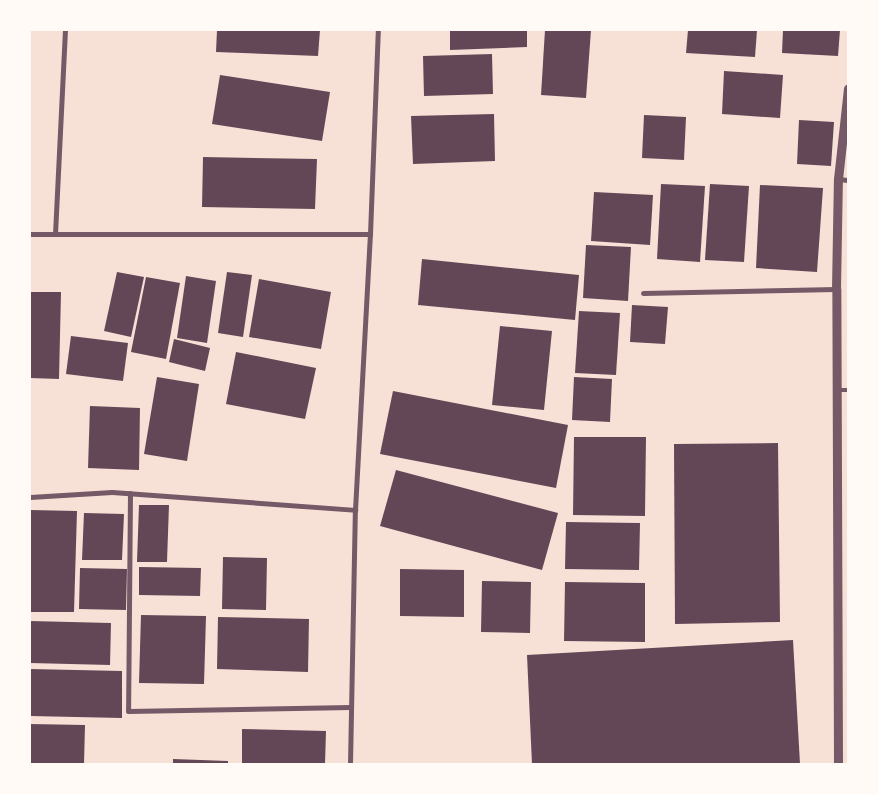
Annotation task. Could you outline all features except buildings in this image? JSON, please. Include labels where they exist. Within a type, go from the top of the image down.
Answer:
[{"type":"street","points":[[55,234],[65,30]]},
{"type":"street","points":[[350,764],[355,510],[370,234],[378,30]]},
{"type":"street","points":[[838,764],[836,289],[838,179],[848,89]]},
{"type":"street","points":[[838,179],[848,180]]},
{"type":"street","points":[[30,234],[370,234]]},
{"type":"street","points":[[643,292],[836,289]]},
{"type":"street","points":[[30,497],[69,493],[130,493],[355,510]]},
{"type":"street","points":[[130,493],[128,712],[351,707]]},
{"type":"lane","points":[[836,390],[848,390]]}]
